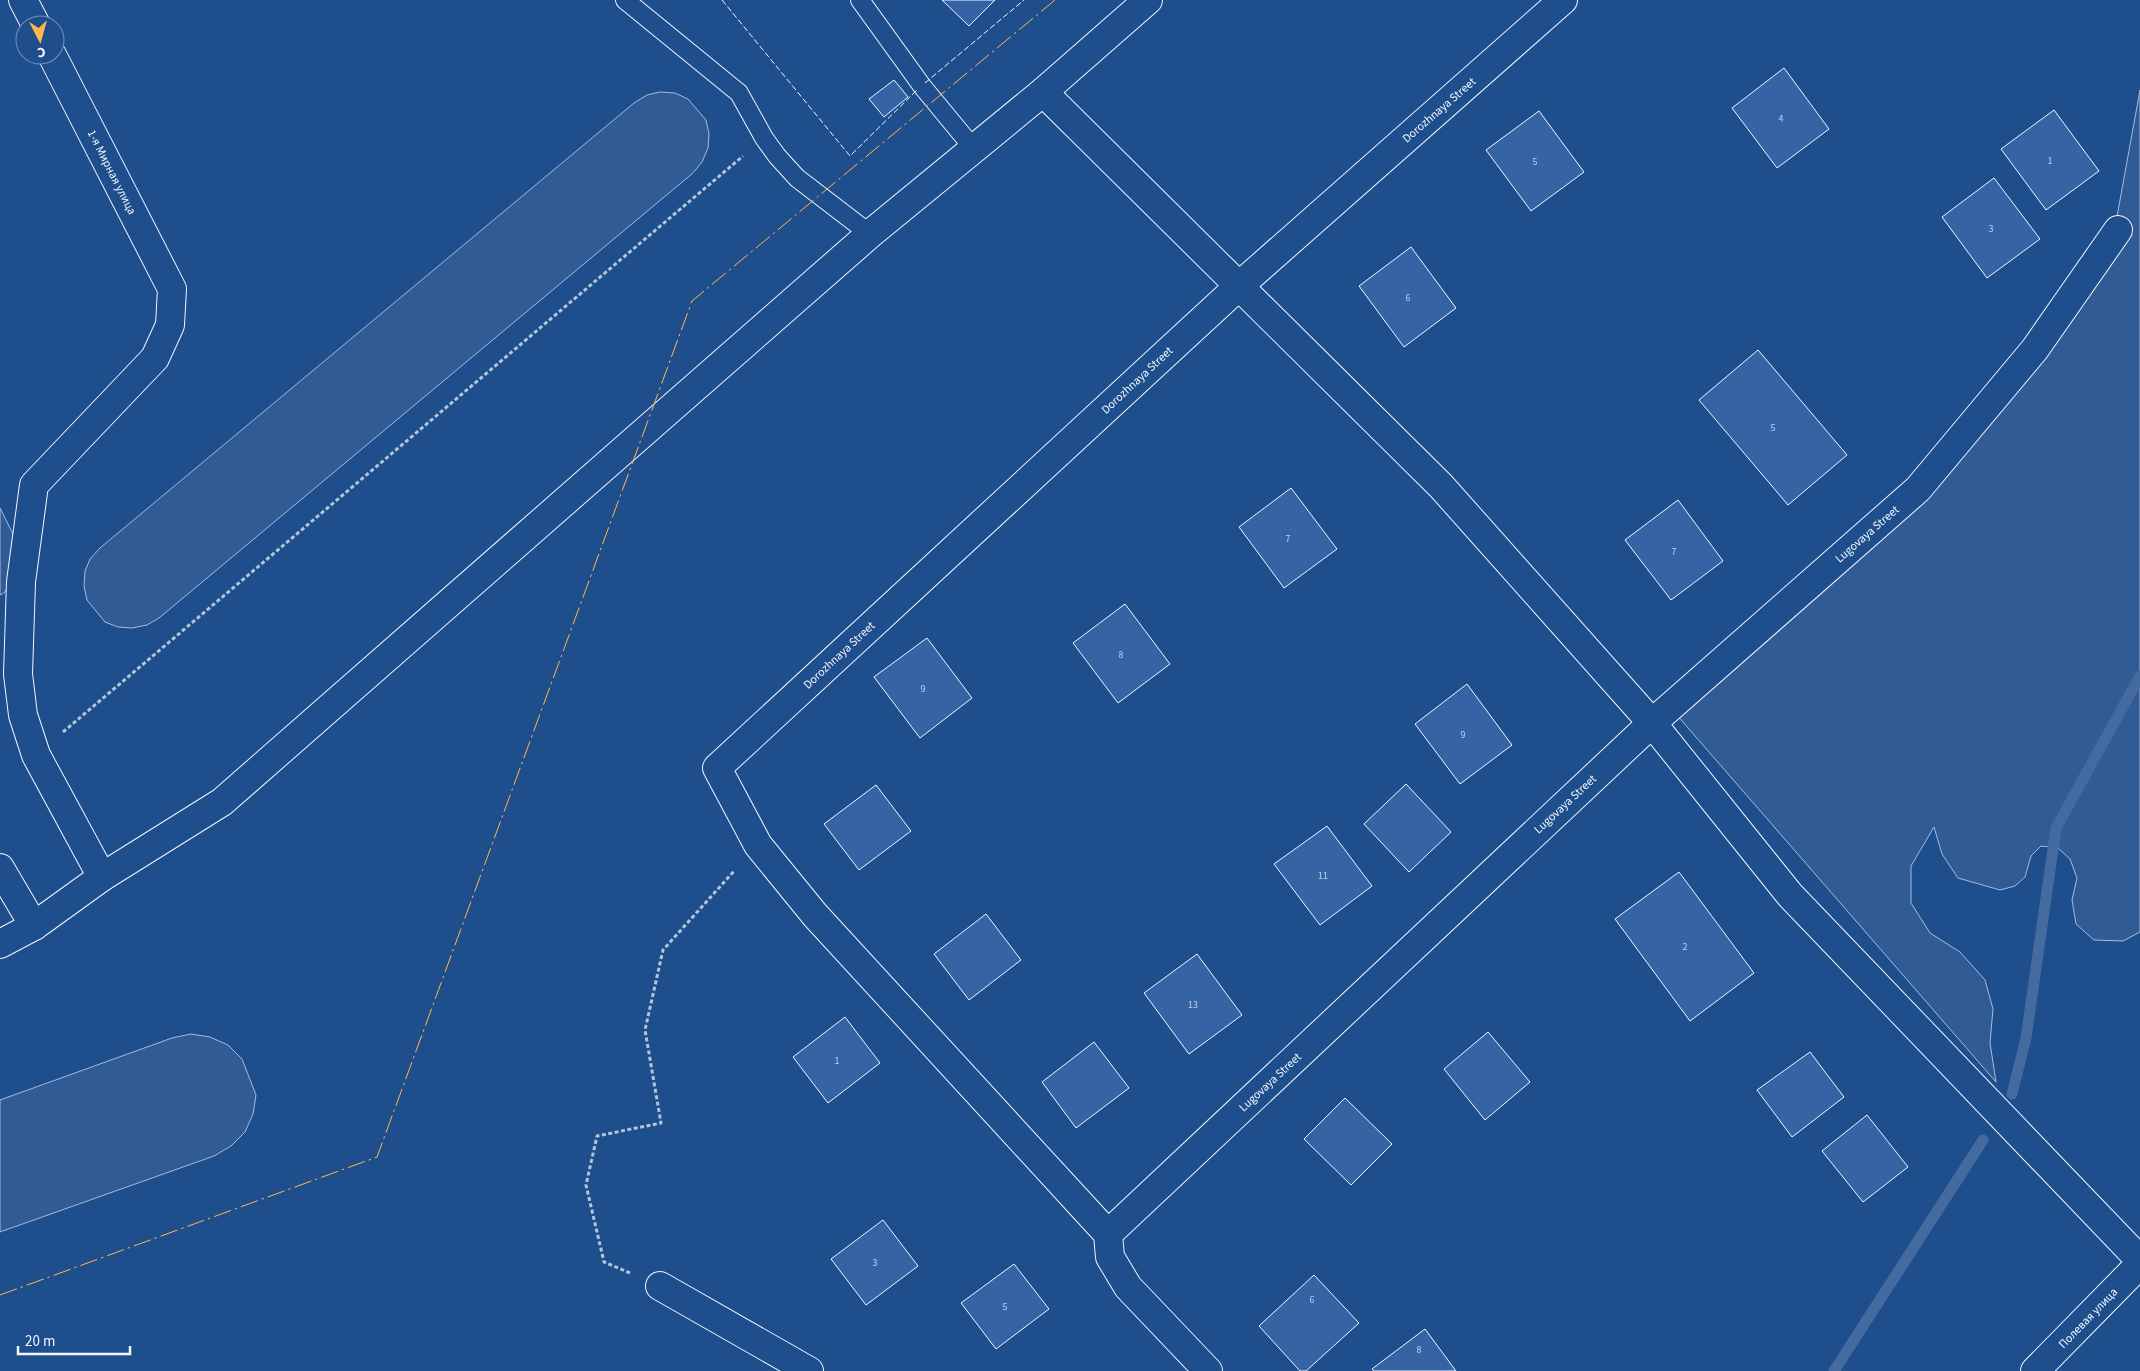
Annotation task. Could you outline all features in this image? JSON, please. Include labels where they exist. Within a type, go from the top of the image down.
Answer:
[{"type":"street","points":[[23,0],[31,15]]},
{"type":"street","points":[[0,944],[34,926],[102,877],[222,802],[870,234],[1043,92],[1148,0]]},
{"type":"street","name":"Dorozhnaya Street","points":[[758,845],[717,768],[1239,286],[1563,0]]},
{"type":"street","name":"1-я Мирная улица","points":[[36,755],[23,715],[18,674],[21,582],[34,485],[155,358],[170,326],[172,289],[57,65]]},
{"type":"street","points":[[1043,92],[1441,486],[1652,723],[1790,895],[2140,1260]]},
{"type":"street","name":"Lugovaya Street","points":[[1108,1234],[1652,723],[1918,489],[2035,349],[2118,230]]},
{"type":"street","points":[[36,755],[102,877]]},
{"type":"street","points":[[758,845],[815,915],[1108,1234],[1110,1258],[1128,1286],[1208,1371]]},
{"type":"street","points":[[0,868],[34,926]]},
{"type":"street","name":"Полевая улица","points":[[2035,1371],[2140,1264]]},
{"type":"street","points":[[660,1286],[809,1371]]},
{"type":"lane","points":[[625,0],[739,94],[764,138],[796,178],[870,234]]},
{"type":"lane","points":[[860,0],[922,86],[974,149]]},
{"type":"path","points":[[36,755],[764,138]]},
{"type":"path","points":[[660,1286],[604,1262],[586,1185],[597,1136],[661,1123],[645,1030],[663,950],[758,845]]},
{"type":"shaded area","points":[[2140,90],[2140,932],[2123,941],[2094,940],[2076,924],[2072,900],[2077,878],[2070,859],[2058,848],[2041,846],[2031,856],[2025,877],[2015,886],[2000,890],[1958,878],[1942,854],[1934,827],[1911,866],[1911,903],[1930,933],[1960,952],[1985,980],[1993,1009],[1990,1043],[1996,1082],[1669,706],[1978,426],[2116,222]]},
{"type":"shaded area","points":[[660,92],[675,93],[688,99],[706,120],[709,134],[708,148],[702,162],[693,173],[159,618],[147,625],[132,628],[118,627],[105,622],[87,600],[84,586],[85,571],[90,559],[100,548],[634,103],[647,95]]},
{"type":"shaded area","points":[[0,508],[18,549],[13,580],[4,593],[0,595]]},
{"type":"shaded area","points":[[191,1034],[210,1037],[228,1045],[242,1059],[256,1095],[253,1114],[245,1132],[231,1146],[214,1156],[0,1232],[0,1100],[172,1038]]},
{"type":"building","points":[[942,0],[995,0],[969,26]]},
{"type":"building","points":[[1784,68],[1829,129],[1777,168],[1732,108]]},
{"type":"building","points":[[894,80],[908,97],[884,117],[869,99]]},
{"type":"building","points":[[2054,110],[2099,171],[2046,210],[2001,149]]},
{"type":"building","points":[[1539,111],[1584,172],[1531,211],[1486,150]]},
{"type":"building","points":[[1994,178],[2040,239],[1987,278],[1942,217]]},
{"type":"building","points":[[1411,247],[1456,308],[1404,347],[1359,286]]},
{"type":"building","points":[[1758,350],[1847,455],[1788,505],[1699,400]]},
{"type":"building","points":[[1291,488],[1337,549],[1284,588],[1239,527]]},
{"type":"building","points":[[1678,500],[1723,561],[1671,600],[1625,540]]},
{"type":"building","points":[[1125,604],[1170,664],[1118,703],[1073,643]]},
{"type":"building","points":[[927,638],[972,698],[920,738],[874,677]]},
{"type":"building","points":[[1467,684],[1512,745],[1460,784],[1415,724]]},
{"type":"building","points":[[1406,784],[1451,832],[1409,872],[1364,824]]},
{"type":"building","points":[[876,785],[911,831],[859,870],[824,824]]},
{"type":"building","points":[[1327,826],[1372,886],[1320,925],[1274,864]]},
{"type":"building","points":[[1679,872],[1754,973],[1690,1021],[1615,919]]},
{"type":"building","points":[[986,914],[1021,960],[969,1000],[934,954]]},
{"type":"building","points":[[1197,954],[1242,1015],[1189,1054],[1144,993]]},
{"type":"building","points":[[845,1017],[880,1063],[828,1103],[793,1057]]},
{"type":"building","points":[[1488,1032],[1530,1082],[1485,1120],[1444,1069]]},
{"type":"building","points":[[1094,1042],[1129,1088],[1076,1128],[1042,1082]]},
{"type":"building","points":[[1810,1052],[1844,1097],[1792,1137],[1757,1090]]},
{"type":"building","points":[[1345,1098],[1392,1144],[1351,1185],[1304,1139]]},
{"type":"building","points":[[1867,1115],[1908,1167],[1863,1202],[1822,1151]]},
{"type":"building","points":[[883,1220],[918,1266],[866,1305],[831,1259]]},
{"type":"building","points":[[1014,1264],[1049,1309],[996,1349],[961,1303]]},
{"type":"building","points":[[1314,1275],[1359,1323],[1306,1371],[1300,1371],[1259,1326]]},
{"type":"building","points":[[1425,1329],[1456,1371],[1374,1371],[1372,1369]]},
{"type":"waterway","points":[[2012,1094],[2026,1038],[2056,828],[2140,676]]},
{"type":"waterway","points":[[1834,1371],[1983,1140]]},
{"type":"fence","points":[[722,0],[850,156],[917,90]]},
{"type":"fence","points":[[925,83],[1024,0]]},
{"type":"power","points":[[0,1295],[377,1157],[692,301],[1055,0]]}]
